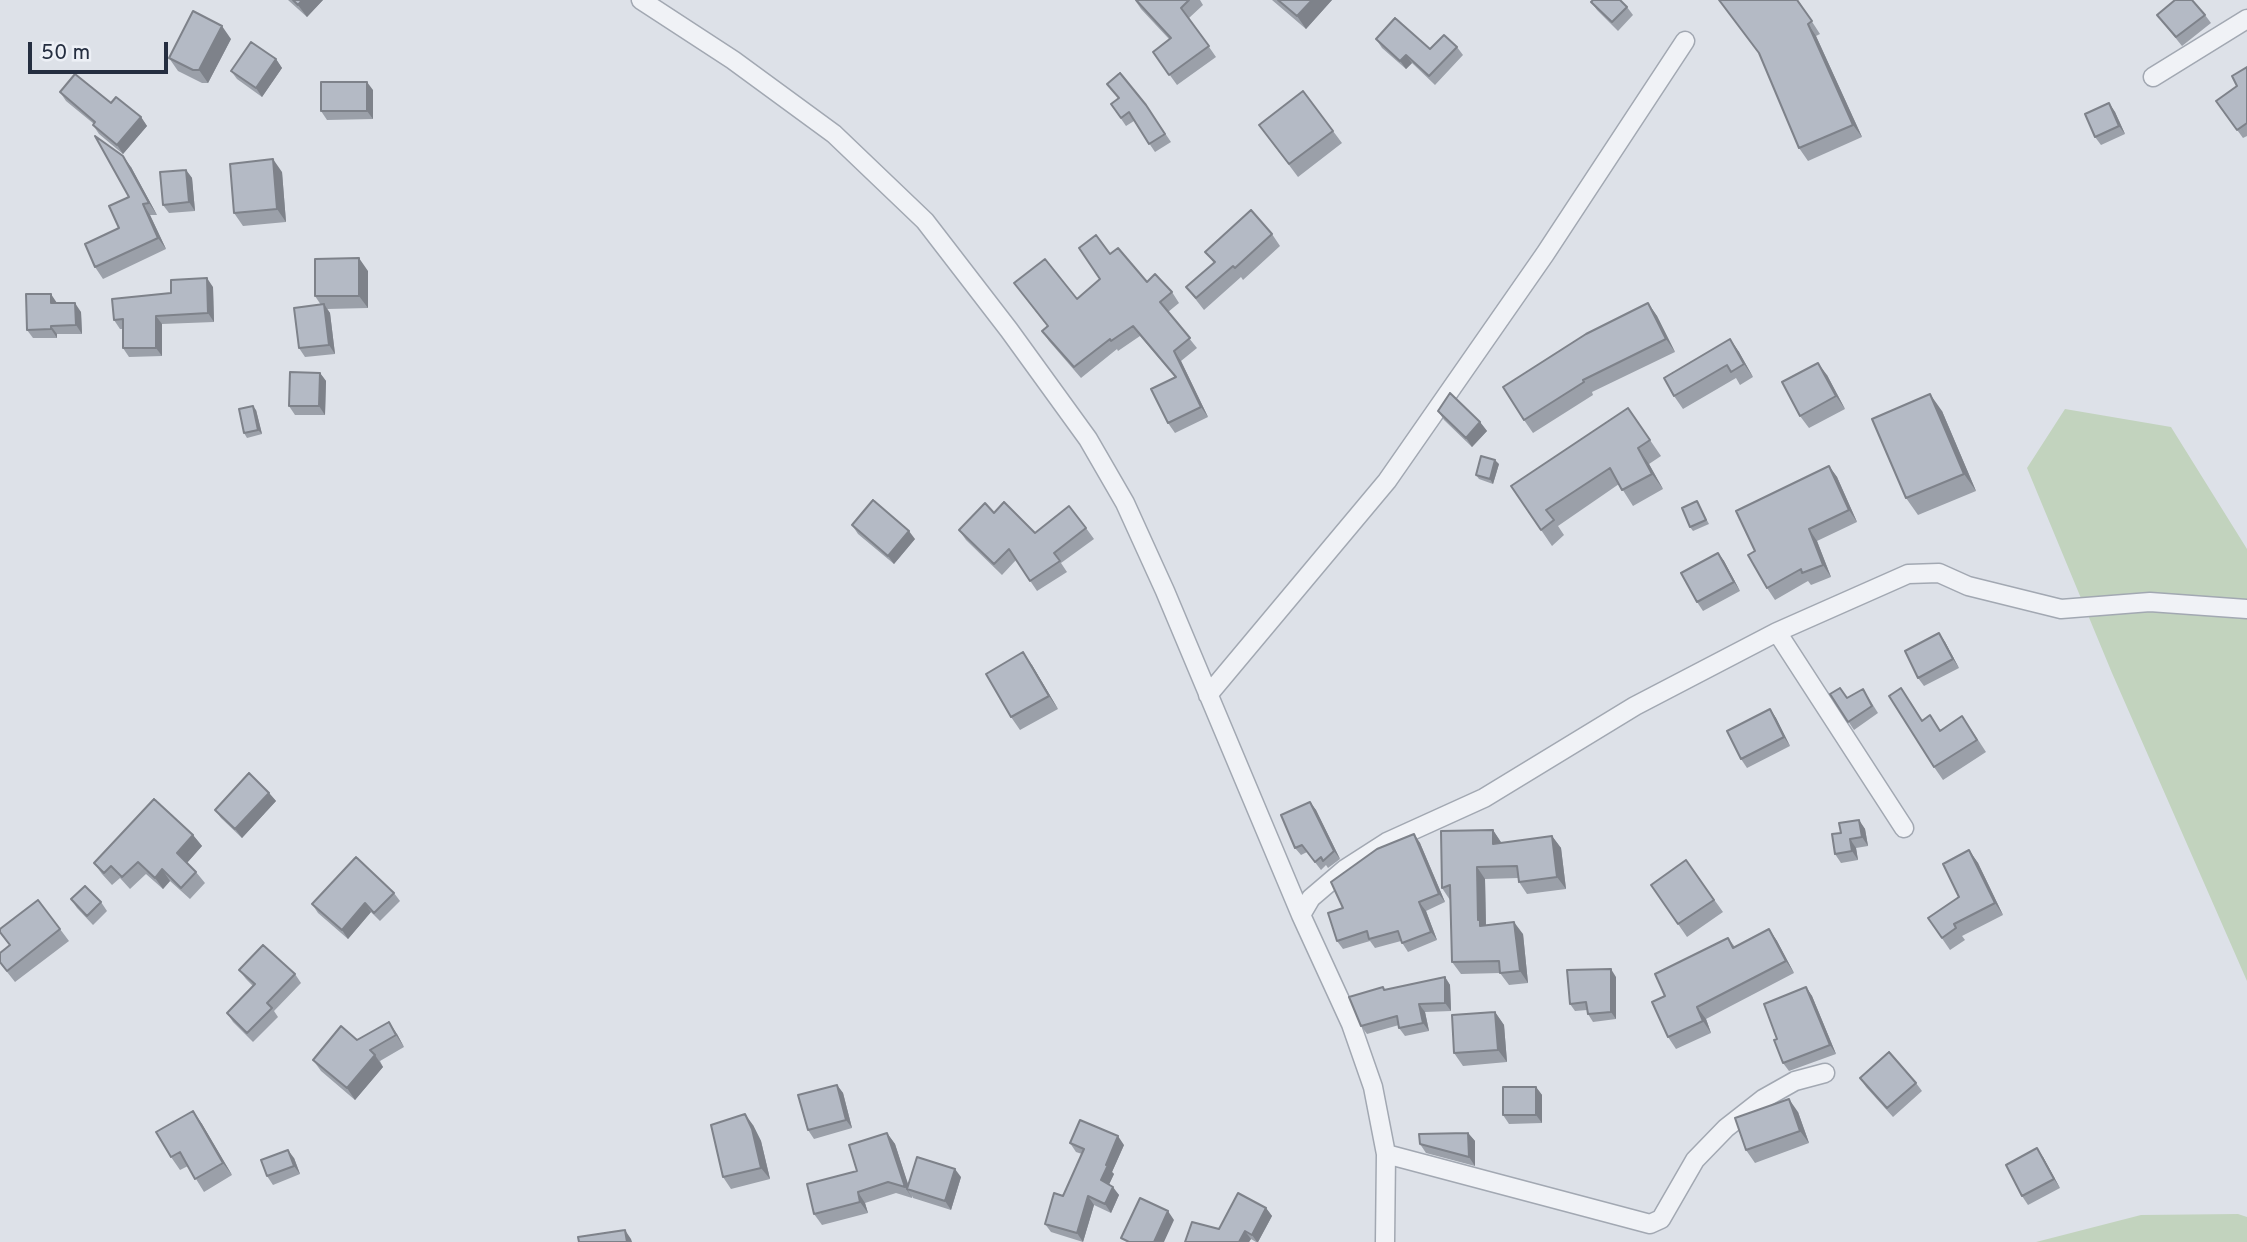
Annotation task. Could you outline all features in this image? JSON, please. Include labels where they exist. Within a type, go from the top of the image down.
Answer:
[{"type":"street","points":[[641,0],[733,60],[834,134],[925,221],[1088,439],[1125,503],[1301,915],[1351,1024],[1373,1087],[1386,1154],[1385,1242]]},
{"type":"street","points":[[2153,77],[2247,19]]},
{"type":"street","points":[[1208,695],[1387,481],[1545,254],[1685,41]]},
{"type":"street","points":[[1301,915],[1311,898],[1319,891],[1345,869],[1387,842],[1484,798],[1635,706],[1777,632],[1908,574],[1939,573],[1969,586],[2061,609],[2150,602],[2247,609]]},
{"type":"street","points":[[1777,632],[1903,828]]},
{"type":"street","points":[[1386,1154],[1650,1224],[1661,1219],[1695,1160],[1726,1128],[1763,1099],[1795,1081],[1825,1073]]},
{"type":"green space","points":[[2065,409],[2171,427],[2247,549],[2247,981],[2112,673],[2027,468]]},
{"type":"green space","points":[[2238,1214],[2247,1217],[2247,1242],[2036,1242],[2141,1215]]},
{"type":"building","points":[[1136,0],[1189,0],[1181,8],[1209,46],[1169,75],[1153,52],[1171,38]]},
{"type":"building","points":[[1278,0],[1312,0],[1297,16]]},
{"type":"building","points":[[1620,0],[1627,7],[1612,22],[1591,2]]},
{"type":"building","points":[[1719,0],[1797,0],[1812,21],[1808,24],[1853,125],[1799,148],[1759,53]]},
{"type":"building","points":[[2175,0],[2192,0],[2205,15],[2176,37],[2157,15]]},
{"type":"building","points":[[193,11],[222,26],[199,70],[193,70],[169,58]]},
{"type":"building","points":[[1395,18],[1430,49],[1444,35],[1457,47],[1429,76],[1406,55],[1400,61],[1376,39]]},
{"type":"building","points":[[251,42],[276,59],[256,88],[231,71]]},
{"type":"building","points":[[2247,67],[2247,123],[2237,130],[2216,101],[2237,86],[2232,76]]},
{"type":"building","points":[[1120,73],[1165,134],[1149,144],[1129,112],[1121,118],[1111,104],[1119,98],[1107,84]]},
{"type":"building","points":[[75,74],[111,103],[116,97],[141,117],[117,145],[60,92]]},
{"type":"building","points":[[321,82],[367,82],[367,111],[321,111]]},
{"type":"building","points":[[1303,91],[1333,131],[1289,164],[1259,125]]},
{"type":"building","points":[[2109,103],[2119,126],[2095,137],[2085,114]]},
{"type":"building","points":[[95,136],[123,156],[149,203],[143,204],[158,238],[95,267],[85,244],[119,228],[109,206],[129,197]]},
{"type":"building","points":[[273,159],[277,209],[234,213],[230,164]]},
{"type":"building","points":[[186,170],[189,202],[163,205],[160,172]]},
{"type":"building","points":[[1251,210],[1272,234],[1235,268],[1233,266],[1196,298],[1186,287],[1215,262],[1205,252]]},
{"type":"building","points":[[1096,235],[1110,254],[1118,248],[1147,282],[1155,274],[1172,292],[1160,302],[1190,338],[1174,351],[1201,407],[1168,423],[1151,389],[1176,377],[1133,326],[1111,341],[1110,339],[1074,367],[1042,331],[1048,326],[1014,283],[1045,259],[1077,299],[1100,279],[1079,248]]},
{"type":"building","points":[[359,258],[359,296],[315,296],[315,259]]},
{"type":"building","points":[[207,278],[208,313],[156,316],[156,348],[123,348],[123,319],[114,320],[112,299],[171,293],[171,280]]},
{"type":"building","points":[[26,294],[51,294],[51,303],[75,303],[76,325],[27,330]]},
{"type":"building","points":[[1648,303],[1666,339],[1583,380],[1584,382],[1524,420],[1503,387],[1586,334]]},
{"type":"building","points":[[324,304],[329,345],[299,348],[294,308]]},
{"type":"building","points":[[1730,339],[1744,364],[1731,372],[1727,365],[1674,396],[1664,378]]},
{"type":"building","points":[[1818,363],[1836,396],[1800,416],[1782,382]]},
{"type":"building","points":[[290,372],[320,373],[319,406],[289,406]]},
{"type":"building","points":[[1450,393],[1480,422],[1466,438],[1438,411]]},
{"type":"building","points":[[1930,394],[1964,474],[1906,498],[1872,419]]},
{"type":"building","points":[[253,406],[258,430],[244,433],[239,409]]},
{"type":"building","points":[[1628,408],[1650,440],[1638,448],[1652,474],[1622,490],[1610,468],[1546,510],[1554,520],[1541,530],[1511,486]]},
{"type":"building","points":[[1481,456],[1495,460],[1490,479],[1476,475]]},
{"type":"building","points":[[1829,466],[1849,510],[1809,529],[1823,565],[1802,573],[1801,569],[1767,588],[1748,555],[1755,551],[1736,511]]},
{"type":"building","points":[[873,500],[909,531],[888,556],[852,525]]},
{"type":"building","points":[[1697,501],[1706,520],[1690,527],[1682,508]]},
{"type":"building","points":[[1004,502],[1035,533],[1069,506],[1086,528],[1054,553],[1060,561],[1030,581],[1009,549],[994,564],[959,530],[985,503],[994,513]]},
{"type":"building","points":[[1718,553],[1734,582],[1697,602],[1681,573]]},
{"type":"building","points":[[1939,633],[1953,659],[1918,678],[1905,651]]},
{"type":"building","points":[[1023,652],[1049,696],[1011,717],[986,674]]},
{"type":"building","points":[[1840,688],[1847,698],[1863,689],[1872,706],[1848,722],[1830,694]]},
{"type":"building","points":[[1901,688],[1922,721],[1930,715],[1940,731],[1962,716],[1977,740],[1934,767],[1889,696]]},
{"type":"building","points":[[1770,709],[1784,737],[1741,759],[1727,731]]},
{"type":"building","points":[[249,773],[269,793],[235,829],[215,810]]},
{"type":"building","points":[[154,799],[193,835],[177,853],[196,872],[181,888],[162,869],[155,878],[138,862],[122,877],[111,866],[104,873],[94,863]]},
{"type":"building","points":[[1310,802],[1334,851],[1323,861],[1321,857],[1315,862],[1302,845],[1295,848],[1281,815]]},
{"type":"building","points":[[1859,820],[1862,837],[1850,839],[1852,851],[1835,854],[1832,834],[1841,833],[1839,823]]},
{"type":"building","points":[[1493,830],[1493,844],[1552,836],[1557,877],[1519,882],[1517,866],[1477,867],[1480,926],[1514,922],[1520,971],[1500,973],[1499,961],[1452,962],[1450,885],[1442,888],[1441,831]]},
{"type":"building","points":[[1414,834],[1439,894],[1419,902],[1431,932],[1402,943],[1398,931],[1369,939],[1367,931],[1337,941],[1328,913],[1343,908],[1331,882],[1377,849]]},
{"type":"building","points":[[1969,850],[1995,903],[1954,924],[1956,928],[1942,938],[1928,918],[1959,897],[1943,864]]},
{"type":"building","points":[[356,857],[394,893],[374,913],[365,903],[342,930],[312,904]]},
{"type":"building","points":[[1686,860],[1714,900],[1678,924],[1651,885]]},
{"type":"building","points":[[85,886],[101,902],[87,916],[71,899]]},
{"type":"building","points":[[38,900],[60,929],[7,971],[0,962],[0,953],[10,945],[0,929]]},
{"type":"building","points":[[1769,929],[1786,961],[1697,1007],[1703,1021],[1668,1037],[1652,1002],[1665,996],[1655,974],[1728,938],[1733,948]]},
{"type":"building","points":[[263,945],[295,974],[267,1003],[272,1008],[247,1033],[227,1013],[255,984],[239,970]]},
{"type":"building","points":[[1611,969],[1611,1012],[1588,1014],[1586,1002],[1570,1004],[1567,970]]},
{"type":"building","points":[[1445,977],[1445,1003],[1419,1004],[1423,1023],[1399,1028],[1397,1016],[1361,1026],[1349,997],[1383,987],[1384,990]]},
{"type":"building","points":[[1806,987],[1830,1045],[1783,1063],[1764,1004]]},
{"type":"building","points":[[1495,1012],[1498,1050],[1454,1053],[1452,1015]]},
{"type":"building","points":[[389,1022],[396,1035],[370,1050],[375,1055],[347,1088],[313,1060],[341,1026],[357,1040]]},
{"type":"building","points":[[1889,1052],[1916,1083],[1887,1108],[1860,1078]]},
{"type":"building","points":[[837,1085],[846,1120],[808,1130],[798,1095]]},
{"type":"building","points":[[1503,1087],[1536,1087],[1536,1115],[1503,1115]]},
{"type":"building","points":[[1789,1099],[1800,1131],[1746,1150],[1735,1118]]},
{"type":"building","points":[[193,1111],[223,1163],[195,1179],[180,1152],[171,1157],[156,1132]]},
{"type":"building","points":[[745,1114],[752,1129],[761,1168],[723,1177],[711,1125]]},
{"type":"building","points":[[1080,1120],[1118,1136],[1101,1180],[1113,1187],[1105,1204],[1088,1196],[1077,1233],[1045,1224],[1054,1193],[1063,1196],[1084,1149],[1070,1143]]},
{"type":"building","points":[[887,1133],[905,1187],[888,1182],[858,1192],[860,1202],[814,1214],[807,1184],[857,1171],[849,1145]]},
{"type":"building","points":[[1468,1133],[1469,1157],[1420,1144],[1419,1134]]},
{"type":"building","points":[[2037,1148],[2054,1179],[2022,1196],[2006,1165]]},
{"type":"building","points":[[288,1150],[294,1166],[267,1176],[261,1160]]},
{"type":"building","points":[[917,1157],[955,1169],[945,1201],[907,1189]]},
{"type":"building","points":[[1238,1193],[1266,1208],[1252,1235],[1245,1231],[1239,1242],[1185,1242],[1192,1222],[1219,1229]]},
{"type":"building","points":[[1140,1198],[1168,1211],[1154,1242],[1129,1242],[1121,1238]]},
{"type":"building","points":[[625,1230],[627,1242],[579,1242],[578,1237]]}]
